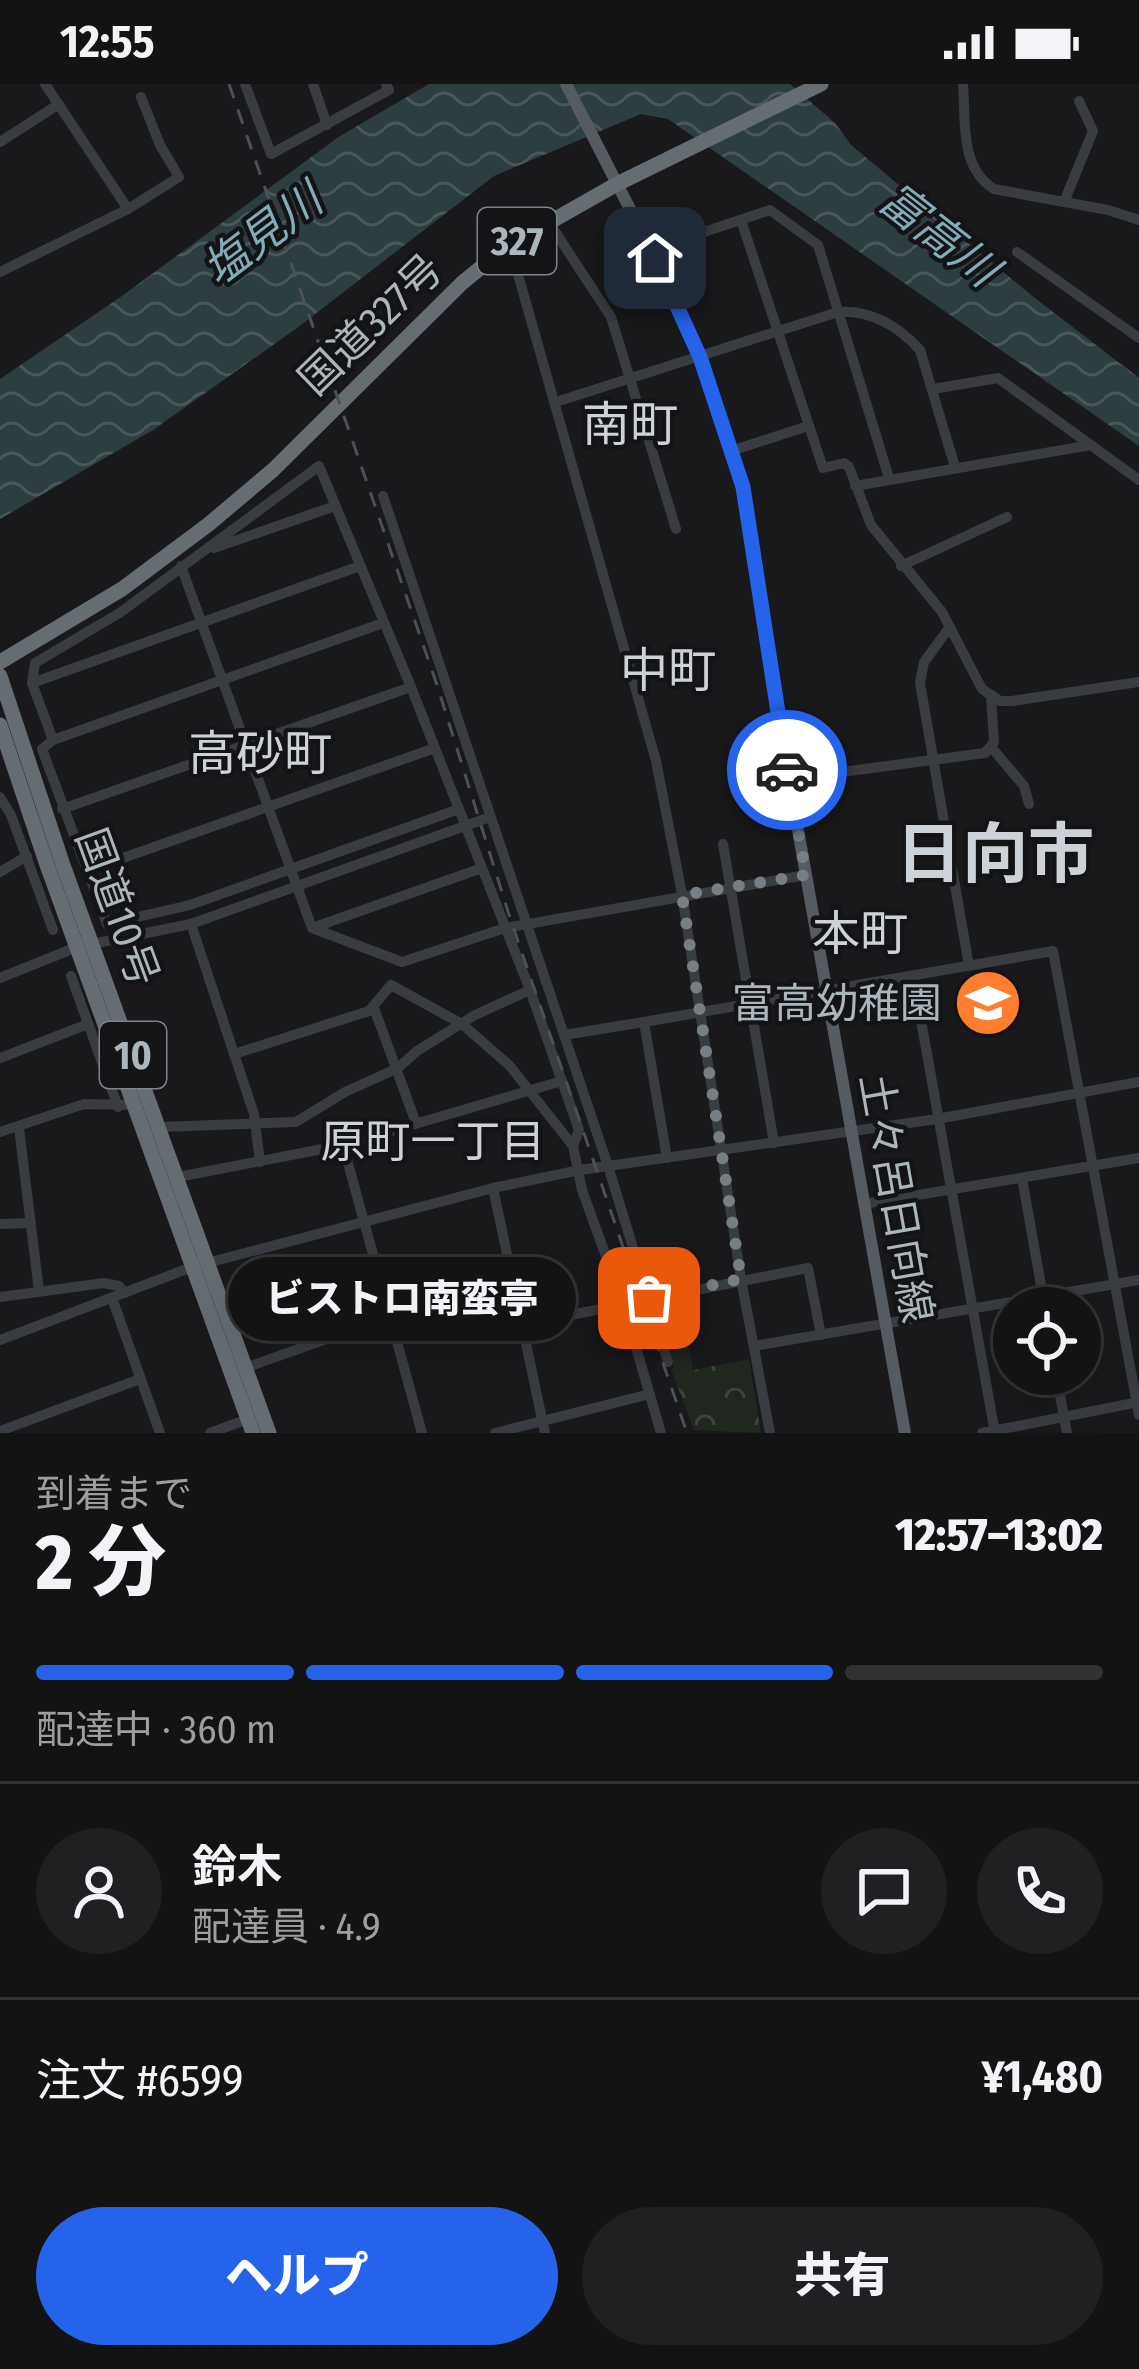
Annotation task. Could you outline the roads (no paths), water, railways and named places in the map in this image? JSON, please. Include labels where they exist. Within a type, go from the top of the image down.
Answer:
[{"type":"highway","name":"国道327号","points":[[0,662],[122,589],[209,524],[462,283],[506,247],[550,224],[614,178],[813,88]]},
{"type":"highway","name":"国道10号","points":[[0,676],[84,945],[127,1106],[245,1368],[268,1433]]},
{"type":"highway","name":"国道10号","points":[[0,725],[160,1127],[251,1426]]},
{"type":"main road","name":"土々呂日向線","points":[[566,84],[655,258],[700,357],[734,450],[905,1433]]},
{"type":"street","points":[[45,84],[128,209]]},
{"type":"street","points":[[245,84],[271,154],[389,89],[386,84]]},
{"type":"street","points":[[314,84],[327,125]]},
{"type":"street","points":[[963,84],[968,156],[973,169],[994,188],[1139,220]]},
{"type":"street","points":[[0,272],[128,209],[179,177],[141,97]]},
{"type":"street","points":[[1064,202],[1093,130],[1079,100]]},
{"type":"street","points":[[0,142],[58,104]]},
{"type":"street","points":[[655,258],[704,232],[770,210],[818,245],[889,478]]},
{"type":"street","points":[[742,220],[823,468],[844,463],[871,525],[937,606],[982,689],[991,697],[1012,701],[1139,682]]},
{"type":"street","points":[[550,224],[611,317],[676,529]]},
{"type":"street","points":[[506,247],[556,402],[656,761],[770,1433]]},
{"type":"street","points":[[1017,252],[1139,338]]},
{"type":"street","points":[[556,402],[838,312],[870,314],[920,350],[955,467]]},
{"type":"street","points":[[933,389],[998,378],[1139,480]]},
{"type":"street","points":[[734,450],[808,426]]},
{"type":"street","points":[[855,486],[1091,445]]},
{"type":"street","points":[[53,740],[32,683],[34,663],[121,612],[319,466],[530,990],[579,1130],[573,1146]]},
{"type":"street","points":[[382,496],[608,1166],[668,1362]]},
{"type":"street","points":[[199,553],[335,506]]},
{"type":"street","points":[[902,566],[1007,517]]},
{"type":"street","points":[[181,566],[312,928],[402,962],[505,928],[806,875]]},
{"type":"street","points":[[32,683],[360,566]]},
{"type":"street","points":[[383,623],[53,740],[42,749],[107,924],[158,915],[459,809]]},
{"type":"street","points":[[949,628],[920,672],[931,760],[969,966]]},
{"type":"street","points":[[62,808],[411,686]]},
{"type":"street","points":[[991,697],[992,748],[1024,786],[1029,805]]},
{"type":"street","points":[[86,871],[435,748]]},
{"type":"street","points":[[789,779],[985,753],[992,748]]},
{"type":"street","points":[[0,797],[53,930]]},
{"type":"street","points":[[0,978],[84,945],[191,924],[490,817]]},
{"type":"street","points":[[723,844],[774,1143]]},
{"type":"street","points":[[0,872],[27,856]]},
{"type":"street","points":[[312,928],[482,868]]},
{"type":"street","points":[[191,924],[255,1122],[260,1162]]},
{"type":"street","points":[[564,1035],[1053,951],[1138,1407],[990,1432],[973,1308],[913,976]]},
{"type":"street","points":[[234,1054],[374,1008],[402,962]]},
{"type":"street","points":[[0,1132],[84,1104],[127,1106],[70,976]]},
{"type":"street","points":[[391,985],[461,1024],[531,1090],[573,1146],[582,1190],[623,1303],[661,1433]]},
{"type":"street","points":[[160,1127],[296,1122],[398,1068],[461,1024],[530,990]]},
{"type":"street","points":[[374,1008],[416,1123]]},
{"type":"street","points":[[644,1022],[667,1158]]},
{"type":"street","points":[[0,1058],[88,1024]]},
{"type":"street","points":[[178,1178],[343,1145],[562,1081]]},
{"type":"street","points":[[0,1340],[200,1265],[493,1188],[580,1170],[937,1119],[1139,1082]]},
{"type":"street","points":[[19,1128],[39,1291]]},
{"type":"street","points":[[343,1145],[422,1433]]},
{"type":"street","points":[[864,1204],[1139,1158]]},
{"type":"street","points":[[1022,1178],[1041,1287]]},
{"type":"street","points":[[493,1188],[544,1427]]},
{"type":"street","points":[[0,1224],[32,1223]]},
{"type":"street","points":[[520,1325],[808,1268],[821,1335]]},
{"type":"street","points":[[1101,1288],[1139,1280]]},
{"type":"street","points":[[0,1297],[104,1282],[125,1293]]},
{"type":"street","points":[[66,1288],[71,1313]]},
{"type":"street","points":[[245,1368],[391,1316],[512,1290]]},
{"type":"street","points":[[112,1298],[160,1433]]},
{"type":"street","points":[[754,1346],[993,1306]]},
{"type":"street","points":[[0,1431],[140,1378]]},
{"type":"street","points":[[495,1433],[544,1427],[650,1394]]},
{"type":"street","points":[[1060,1395],[1066,1433]]},
{"type":"street","points":[[211,1433],[251,1426]]},
{"type":"water","points":[[429,84],[790,84],[835,123],[851,145],[1139,378],[1139,446],[668,119],[641,114],[494,176],[297,328],[153,430],[0,519],[0,379],[340,136]]},
{"type":"railway","points":[[229,84],[437,685],[511,921],[687,1433]]},
{"type":"place","name":"富高幼稚園","points":[[988,1003]]},
{"type":"place","name":"ビストロ南蛮亭","points":[[649,1298]]},
{"type":"district","name":"南町","points":[[630,424]]},
{"type":"district","name":"中町","points":[[668,670]]},
{"type":"district","name":"高砂町","points":[[260,753]]},
{"type":"district","name":"日向市","points":[[995,854]]},
{"type":"district","name":"本町","points":[[860,933]]},
{"type":"district","name":"原町一丁目","points":[[433,1141]]},
{"type":"water label","name":"塩見川","points":[[262,234]]},
{"type":"water label","name":"富高川","points":[[939,234]]}]
